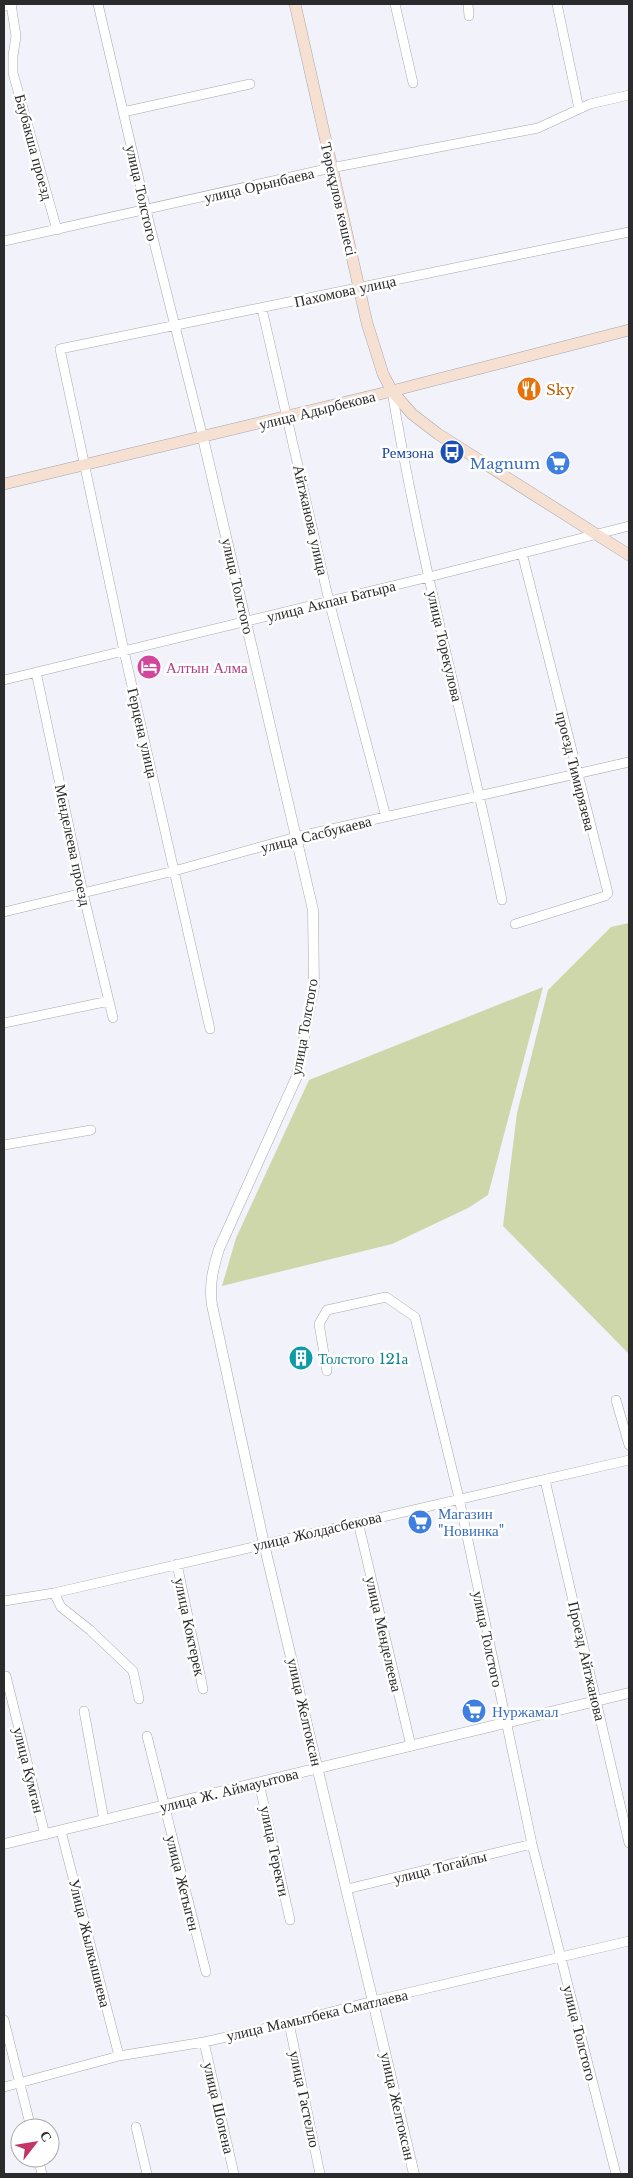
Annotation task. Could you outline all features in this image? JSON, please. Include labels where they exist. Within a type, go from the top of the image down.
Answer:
[{"type":"main road","name":"Төреқұлов көшесі","points":[[295,4],[359,288],[377,360],[392,392],[424,424],[629,555]]},
{"type":"main road","name":"улица Адырбекова","points":[[4,484],[392,392],[629,330]]},
{"type":"street","points":[[4,6],[12,4]]},
{"type":"street","name":"Баубакша проезд","points":[[12,4],[16,36],[12,56],[13,73],[57,230]]},
{"type":"street","name":"улица Толстого","points":[[98,4],[146,210],[203,438],[313,910],[315,933],[314,986],[306,1034],[296,1076],[219,1249]]},
{"type":"street","points":[[395,4],[413,83]]},
{"type":"street","points":[[468,4],[469,16]]},
{"type":"street","points":[[557,4],[578,109]]},
{"type":"street","points":[[123,112],[250,84]]},
{"type":"street","name":"улица Орынбаева","points":[[4,241],[331,168],[538,128],[590,104],[629,95]]},
{"type":"street","name":"Пахомова улица","points":[[60,349],[262,309],[629,232]]},
{"type":"street","name":"Айтжанова улица","points":[[262,309],[329,601],[386,817]]},
{"type":"street","name":"Герцена улица","points":[[60,349],[124,651],[210,1029]]},
{"type":"street","name":"улица Торекулова","points":[[392,392],[398,433],[429,577],[480,794],[502,900]]},
{"type":"street","name":"улица Акпан Батыра","points":[[4,680],[429,577],[629,526]]},
{"type":"street","name":"проезд Тимирязева","points":[[515,924],[607,895],[522,553]]},
{"type":"street","name":"Менделеева проезд","points":[[36,672],[83,893],[113,1018]]},
{"type":"street","name":"улица Сасбукаева","points":[[4,912],[174,871],[296,837],[480,794],[629,762]]},
{"type":"street","points":[[4,1023],[109,1001]]},
{"type":"street","points":[[4,1145],[91,1130]]},
{"type":"street","name":"улица Желтоксан","points":[[219,1249],[210,1286],[212,1305],[264,1544],[414,2174]]},
{"type":"street","name":"улица Толстого","points":[[327,1371],[319,1324],[327,1310],[386,1296],[415,1317],[460,1498],[532,1844],[616,2174]]},
{"type":"street","points":[[616,1400],[629,1444]]},
{"type":"street","name":"улица Жолдасбекова","points":[[4,1601],[54,1593],[629,1460]]},
{"type":"street","name":"Проезд Айтжанова","points":[[545,1480],[629,1843]]},
{"type":"street","name":"улица Менделеева","points":[[358,1522],[411,1746]]},
{"type":"street","name":"улица Коктерек","points":[[177,1564],[202,1689]]},
{"type":"street","points":[[54,1593],[61,1607],[90,1630],[133,1671],[139,1699]]},
{"type":"street","name":"улица Кумган","points":[[6,1676],[46,1835]]},
{"type":"street","name":"улица Ж. Аймауытова","points":[[4,1844],[629,1694]]},
{"type":"street","points":[[84,1711],[104,1820]]},
{"type":"street","name":"улица Жетыген","points":[[147,1736],[206,1972]]},
{"type":"street","name":"улица Теректи","points":[[260,1783],[290,1920]]},
{"type":"street","name":"Улица Жылкышиева","points":[[62,1831],[119,2056]]},
{"type":"street","name":"улица Тогайлы","points":[[347,1889],[532,1844]]},
{"type":"street","name":"улица Мамытбека Сматлаева","points":[[4,2087],[119,2056],[204,2042],[289,2023],[373,2001],[629,1941]]},
{"type":"street","points":[[4,2020],[29,2118]]},
{"type":"street","name":"улица Гастелло","points":[[289,2023],[320,2174]]},
{"type":"street","name":"улица Шопена","points":[[204,2042],[234,2174]]},
{"type":"street","points":[[136,2127],[147,2174]]},
{"type":"green space","points":[[629,923],[629,1354],[503,1226],[517,1113],[548,990],[611,927]]},
{"type":"green space","points":[[543,987],[488,1195],[468,1208],[392,1244],[222,1286],[236,1238],[309,1080]]},
{"type":"place","name":"Sky","points":[[529,389]]},
{"type":"place","name":"Ремзона","points":[[452,452]]},
{"type":"place","name":"Magnum","points":[[558,463]]},
{"type":"place","name":"Алтын Алма","points":[[149,667]]},
{"type":"place","name":"Толстого 121а","points":[[301,1358]]},
{"type":"place","name":"Магазин \"Новинка\"","points":[[420,1522]]},
{"type":"place","name":"Нуржамал","points":[[474,1711]]}]
